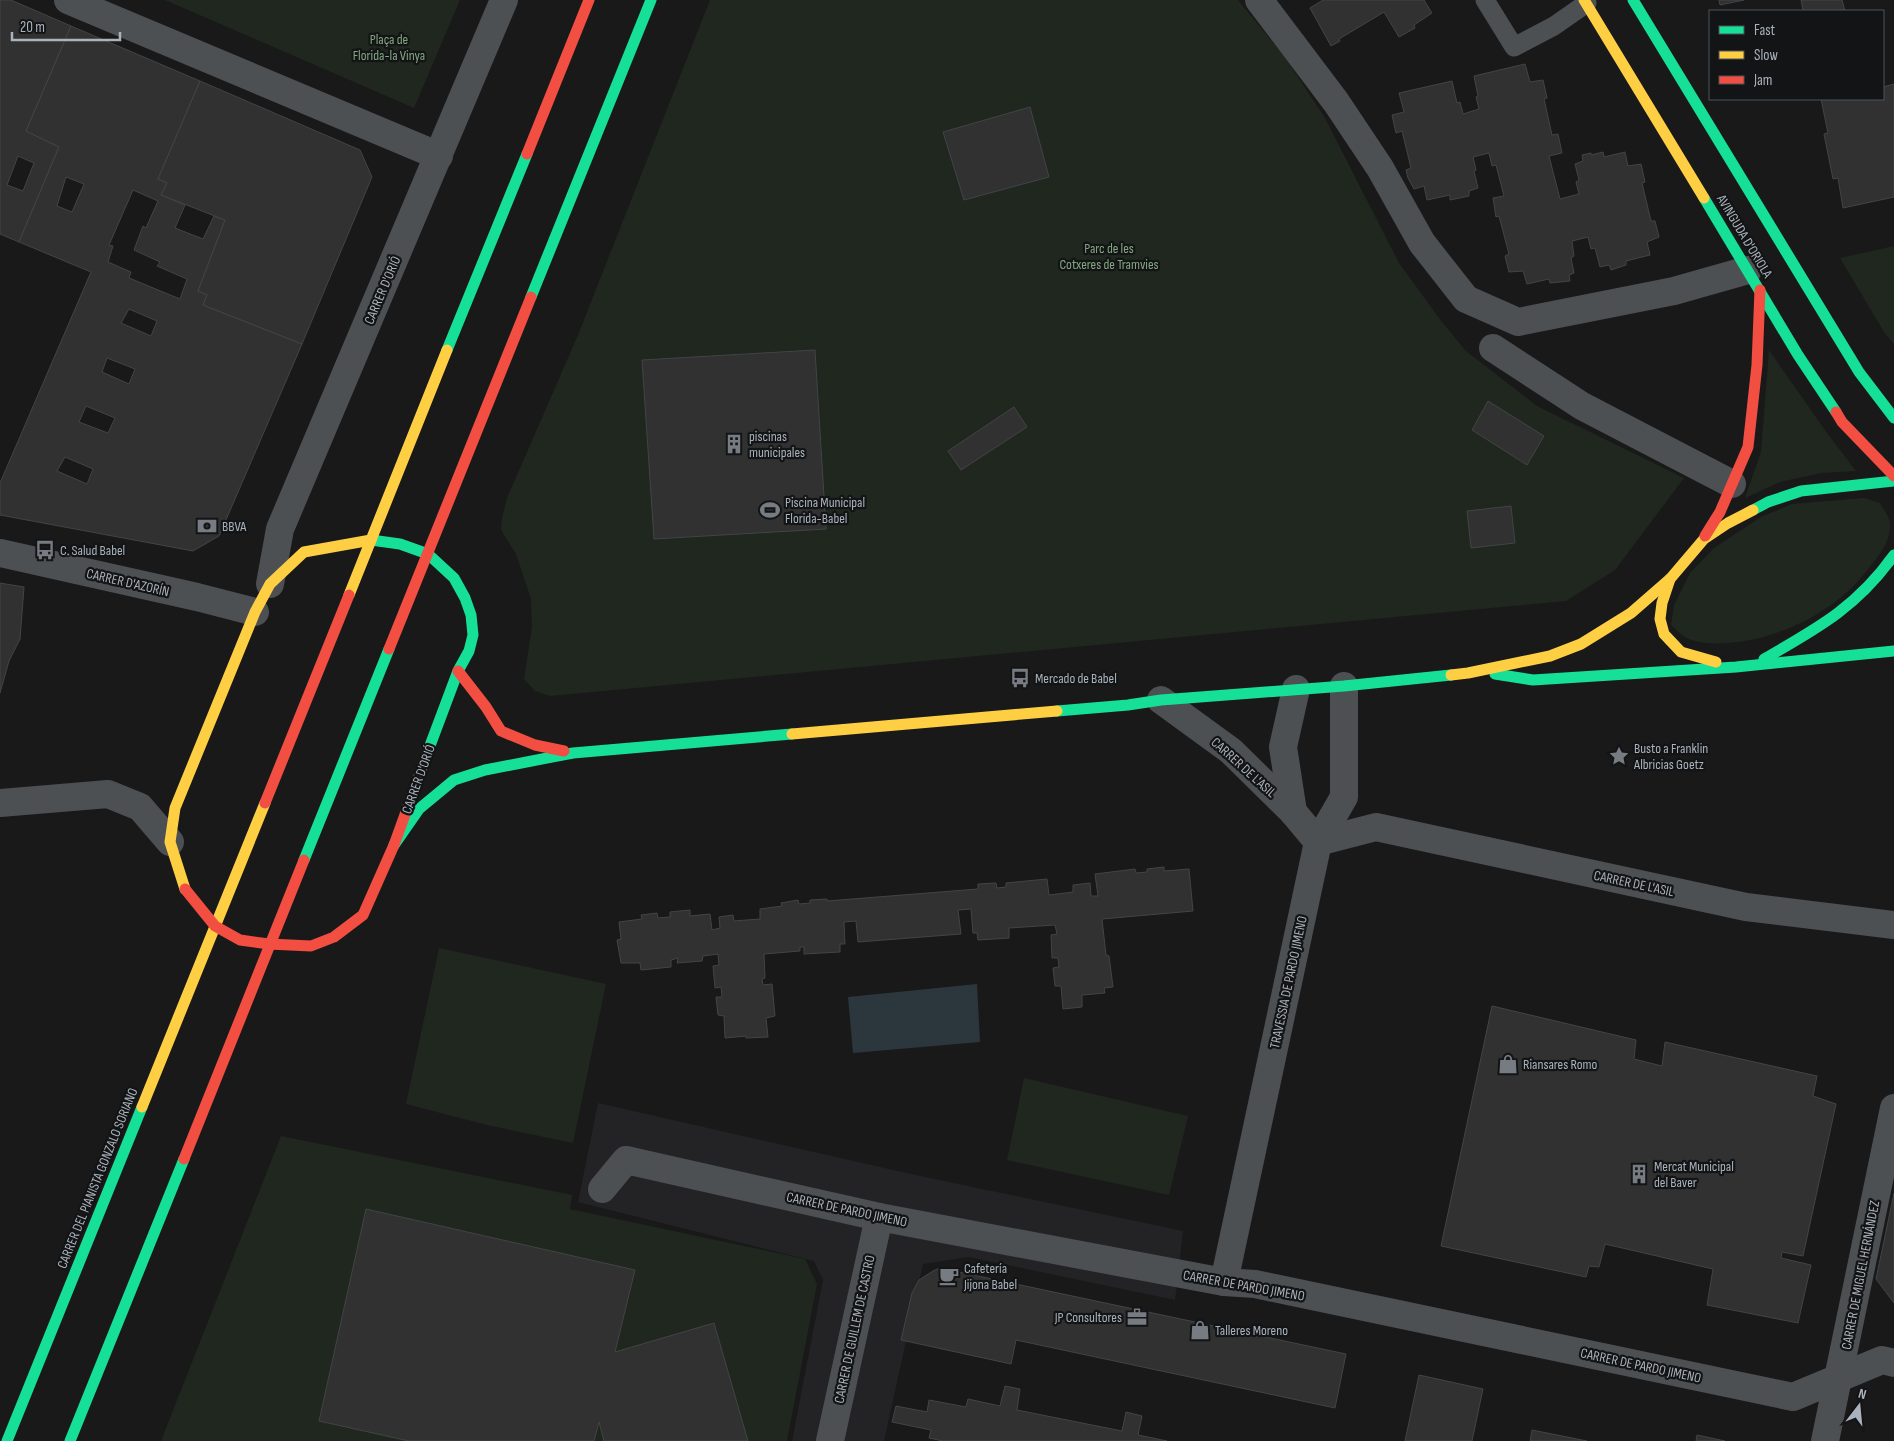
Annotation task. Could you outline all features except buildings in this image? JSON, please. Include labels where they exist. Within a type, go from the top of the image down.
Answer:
[{"type":"main road","points":[[214,926],[589,0]]},
{"type":"main road","points":[[70,1441],[651,0]]},
{"type":"main road","name":"AVINGUDA D'ORIOLA","points":[[1633,0],[1859,372],[1894,418]]},
{"type":"main road","name":"AVINGUDA D'ORIOLA","points":[[1586,2],[1798,355],[1842,422],[1894,476]]},
{"type":"main road","points":[[394,845],[419,808],[454,780],[485,770],[573,753],[1128,705],[1161,700],[1344,686],[1479,672],[1550,656],[1581,644],[1631,613],[1670,579],[1704,539],[1720,512],[1748,447],[1757,365],[1754,280]]},
{"type":"main road","points":[[1894,418],[1894,424]]},
{"type":"main road","points":[[1704,539],[1728,523],[1768,502],[1801,491],[1894,482]]},
{"type":"main road","name":"CARRER D'ORIÓ","points":[[371,540],[400,544],[428,554],[454,578],[465,598],[471,615],[473,635],[469,652],[458,671],[394,845],[363,916],[334,937],[311,946],[240,940],[214,926],[183,887],[170,842],[175,808],[255,612],[270,584],[304,552],[371,540]]},
{"type":"main road","points":[[1756,664],[1833,620],[1866,592],[1885,570],[1894,555]]},
{"type":"main road","points":[[1670,579],[1662,603],[1660,619],[1664,634],[1681,652],[1736,667]]},
{"type":"main road","points":[[1479,672],[1533,680],[1736,667],[1894,651]]},
{"type":"main road","points":[[458,671],[486,707],[501,731],[535,745],[573,753]]},
{"type":"main road","name":"CARRER DEL PIANISTA GONZALO SORIANO","points":[[7,1441],[214,926]]},
{"type":"street","points":[[68,0],[439,156]]},
{"type":"street","name":"CARRER D'ORIÓ","points":[[270,584],[280,529],[504,0]]},
{"type":"street","points":[[1259,0],[1336,102],[1380,168],[1422,243],[1466,298],[1518,322],[1674,290],[1754,280]]},
{"type":"street","points":[[1492,348],[1582,406],[1732,484]]},
{"type":"street","name":"CARRER D'AZORÍN","points":[[0,553],[197,597],[255,612]]},
{"type":"street","points":[[1344,686],[1344,797],[1376,827]]},
{"type":"street","points":[[1293,812],[1283,746],[1296,689]]},
{"type":"street","name":"CARRER DE L'ASIL","points":[[1161,700],[1230,751],[1293,812],[1318,842],[1376,827],[1746,907],[1894,925]]},
{"type":"street","points":[[0,803],[108,794],[140,807],[170,842]]},
{"type":"street","name":"TRAVESSIA DE PARDO JIMENO","points":[[1224,1282],[1318,842],[1344,797]]},
{"type":"street","name":"CARRER DE MIGUEL HERNÁNDEZ","points":[[1825,1441],[1840,1377],[1894,1108]]},
{"type":"street","name":"CARRER DE PARDO JIMENO","points":[[602,1189],[626,1160],[879,1217],[1224,1282],[1255,1284],[1793,1397],[1882,1360],[1894,1363]]},
{"type":"street","name":"CARRER DE GUILLEM DE CASTRO","points":[[830,1441],[879,1217]]},
{"type":"lane","points":[[1485,0],[1514,47],[1554,26],[1586,2]]},
{"type":"shaded area","points":[[977,984],[980,1042],[853,1053],[848,997]]},
{"type":"shaded area","points":[[598,1103],[911,1174],[1183,1231],[1175,1300],[969,1257],[923,1264],[884,1441],[792,1441],[823,1280],[814,1261],[578,1202]]},
{"type":"green space","name":"Plaça de Florida-la Vinya","points":[[165,0],[460,0],[414,108]]},
{"type":"green space","name":"Parc de les Cotxeres de Tramvies","points":[[710,0],[1238,0],[1285,57],[1325,118],[1399,263],[1442,322],[1466,351],[1537,406],[1684,478],[1615,570],[1566,601],[550,696],[535,691],[524,679],[532,627],[531,599],[516,554],[501,530],[507,498],[578,335]]},
{"type":"green space","points":[[1894,246],[1894,344],[1884,332],[1840,258]]},
{"type":"green space","points":[[1769,350],[1856,471],[1821,473],[1780,482],[1745,498],[1761,452]]},
{"type":"green space","points":[[1864,498],[1880,503],[1890,523],[1889,534],[1879,555],[1859,580],[1830,606],[1777,633],[1738,642],[1713,644],[1695,641],[1684,637],[1671,625],[1674,605],[1690,573],[1714,548],[1761,517],[1792,504]]},
{"type":"green space","points":[[439,948],[606,984],[573,1143],[487,1125],[406,1104]]},
{"type":"green space","points":[[1024,1078],[1188,1116],[1169,1195],[1007,1160]]},
{"type":"green space","points":[[281,1136],[572,1195],[570,1209],[805,1259],[817,1284],[787,1441],[161,1441]]},
{"type":"traffic: fast","points":[[531,297],[651,0]]},
{"type":"traffic: fast","points":[[1633,0],[1859,372],[1894,418]]},
{"type":"traffic: fast","points":[[447,350],[527,154]]},
{"type":"traffic: fast","points":[[1704,198],[1798,355],[1836,412]]},
{"type":"traffic: fast","points":[[1753,510],[1768,502],[1801,491],[1894,481]]},
{"type":"traffic: fast","points":[[371,540],[400,544],[428,554],[454,578],[465,598],[471,615],[473,635],[469,651],[458,671],[428,751]]},
{"type":"traffic: fast","points":[[1764,659],[1802,637],[1851,603],[1866,589],[1894,555]]},
{"type":"traffic: fast","points":[[304,860],[389,649]]},
{"type":"traffic: fast","points":[[1495,674],[1533,680],[1736,667],[1894,651]]},
{"type":"traffic: fast","points":[[1057,711],[1451,675]]},
{"type":"traffic: fast","points":[[394,845],[419,809],[454,780],[485,770],[573,753],[792,734]]},
{"type":"traffic: fast","points":[[7,1441],[142,1107]]},
{"type":"traffic: fast","points":[[70,1441],[184,1159]]},
{"type":"traffic: slow","points":[[1584,0],[1704,198]]},
{"type":"traffic: slow","points":[[349,595],[447,350]]},
{"type":"traffic: slow","points":[[1451,675],[1550,656],[1581,644],[1631,613],[1670,579],[1704,539],[1728,523],[1753,510]]},
{"type":"traffic: slow","points":[[185,889],[170,842],[175,808],[255,612],[270,584],[304,552],[371,540]]},
{"type":"traffic: slow","points":[[1670,579],[1662,603],[1660,619],[1664,634],[1681,652],[1716,662]]},
{"type":"traffic: slow","points":[[792,734],[1057,711]]},
{"type":"traffic: slow","points":[[142,1107],[265,803]]},
{"type":"traffic: jam","points":[[527,154],[589,0]]},
{"type":"traffic: jam","points":[[1705,536],[1720,512],[1748,447],[1757,365],[1760,290]]},
{"type":"traffic: jam","points":[[389,649],[531,297]]},
{"type":"traffic: jam","points":[[1836,412],[1842,422],[1894,476]]},
{"type":"traffic: jam","points":[[265,803],[349,595]]},
{"type":"traffic: jam","points":[[458,671],[486,707],[501,731],[535,745],[564,751]]},
{"type":"traffic: jam","points":[[185,889],[215,926],[240,940],[269,944],[311,946],[334,937],[363,915],[394,845],[428,751]]},
{"type":"traffic: jam","points":[[184,1159],[304,860]]},
{"type":"place","name":"piscinas municipales","points":[[734,444]]},
{"type":"place","name":"Piscina Municipal Florida-Babel","points":[[770,510]]},
{"type":"place","name":"BBVA","points":[[207,526]]},
{"type":"place","name":"C. Salud Babel","points":[[45,550]]},
{"type":"place","name":"Mercado de Babel","points":[[1020,678]]},
{"type":"place","name":"Busto a Franklin Albricias Goetz","points":[[1619,756]]},
{"type":"place","name":"Riansares Romo","points":[[1508,1064]]},
{"type":"place","name":"Mercat Municipal del Baver","points":[[1639,1174]]},
{"type":"place","name":"Cafetería Jijona Babel","points":[[949,1276]]},
{"type":"place","name":"JP Consultores","points":[[1137,1317]]},
{"type":"place","name":"Talleres Moreno","points":[[1200,1330]]}]
